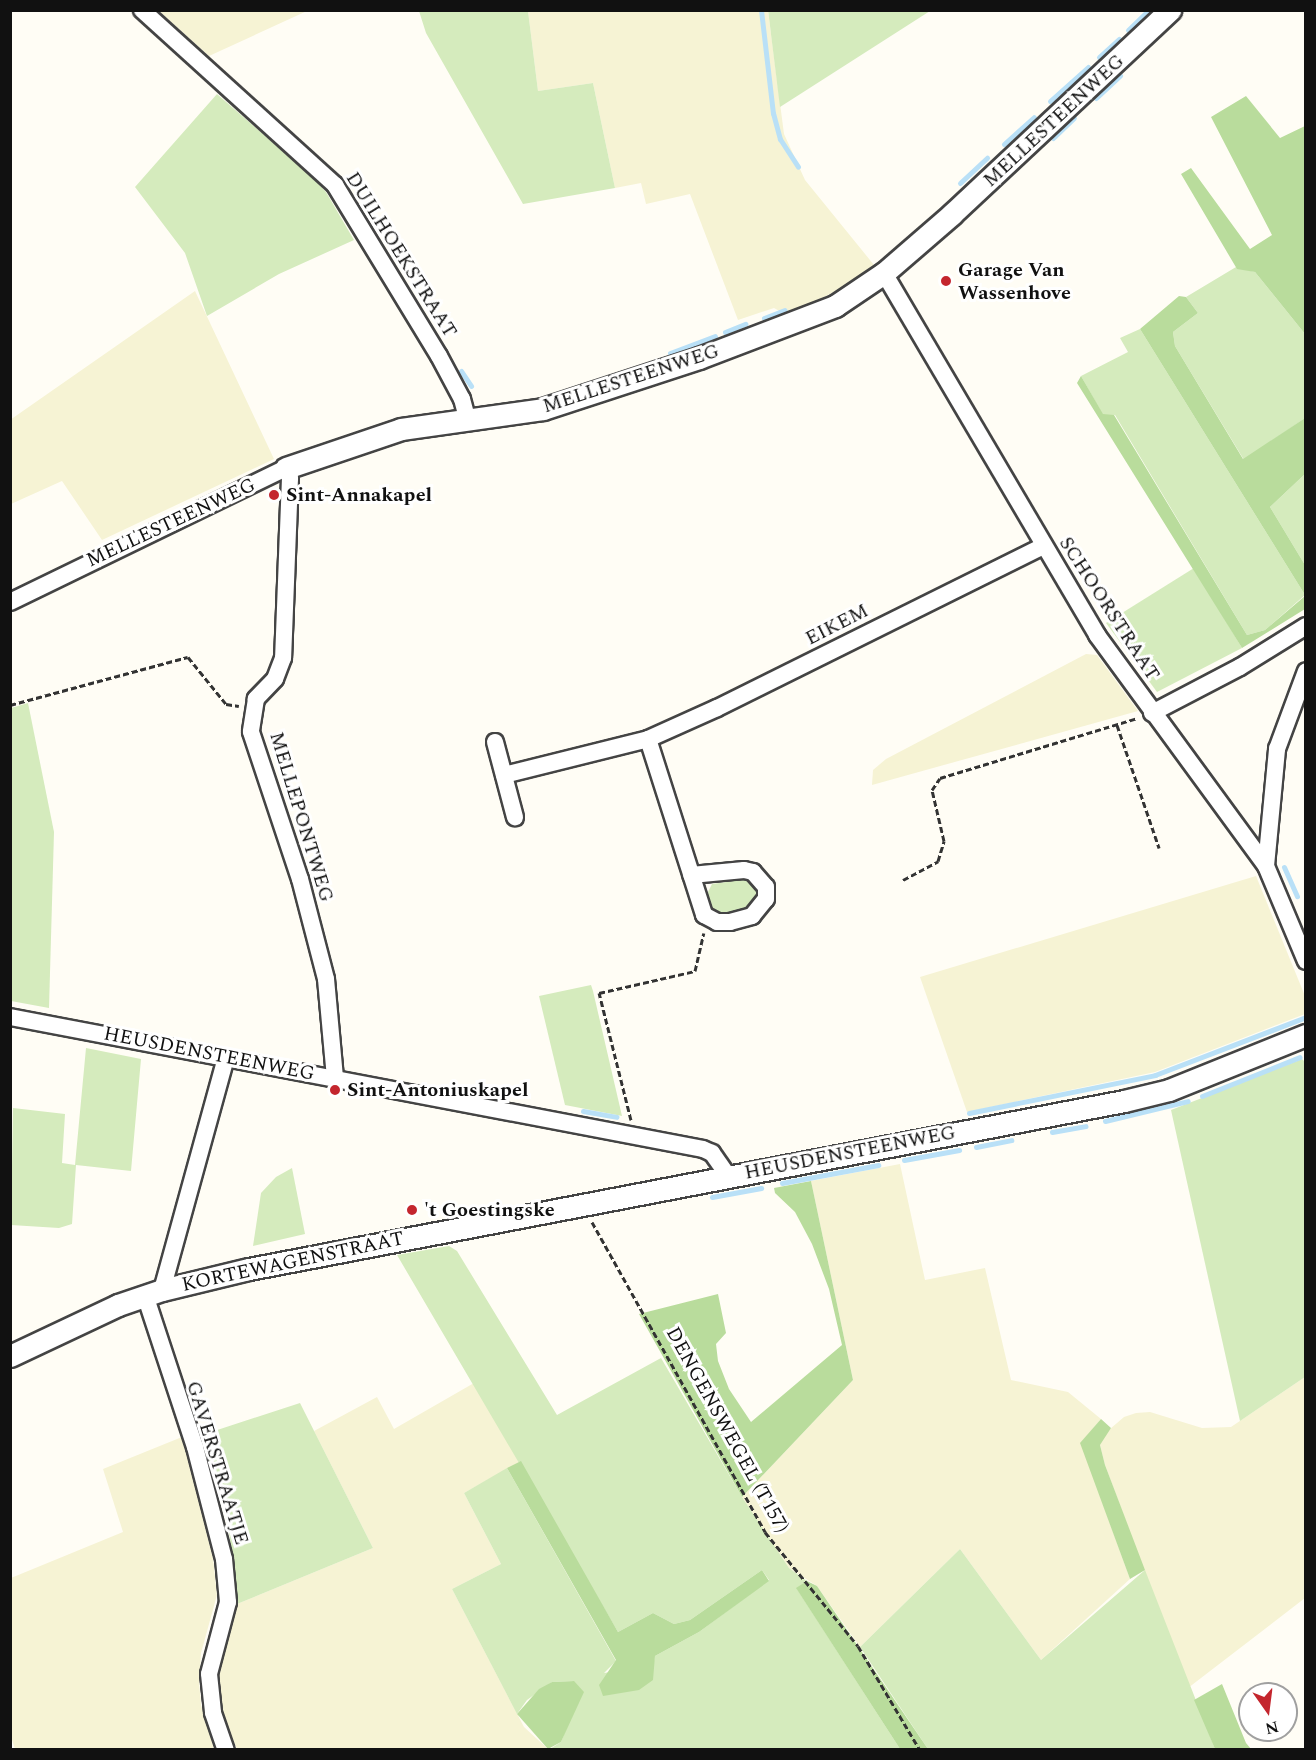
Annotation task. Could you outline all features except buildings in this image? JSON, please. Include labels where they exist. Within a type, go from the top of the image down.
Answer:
[{"type":"street","name":"DUILHOEKSTRAAT","points":[[142,10],[335,185],[439,356],[462,399],[467,418]]},
{"type":"street","name":"MELLESTEENWEG","points":[[10,602],[286,468],[401,429],[543,409],[699,358],[835,306],[884,273],[1035,139],[1170,10]]},
{"type":"street","name":"SCHOORSTRAAT","points":[[884,273],[1097,635],[1266,866],[1305,960]]},
{"type":"street","points":[[253,707],[275,679],[283,658],[290,478],[286,468]]},
{"type":"street","name":"EIKEM","points":[[504,775],[648,739],[717,708],[1043,546]]},
{"type":"street","points":[[1152,713],[1240,667],[1305,626]]},
{"type":"street","points":[[1266,866],[1276,749],[1305,671]]},
{"type":"street","name":"MELLEPONTWEG","points":[[253,707],[254,743],[300,879],[326,979],[335,1078]]},
{"type":"street","points":[[648,739],[704,915],[711,919],[730,922],[752,916],[763,907],[766,886],[762,879],[744,870],[692,875]]},
{"type":"street","points":[[495,742],[515,817]]},
{"type":"street","name":"HEUSDENSTEENWEG","points":[[10,1017],[636,1136],[712,1153],[728,1176],[1124,1101],[1169,1090],[1305,1035]]},
{"type":"street","points":[[153,1292],[226,1058]]},
{"type":"street","name":"KORTEWAGENSTRAAT","points":[[10,1356],[153,1292],[728,1176]]},
{"type":"street","name":"GAVERSTRAATJE","points":[[153,1292],[224,1559],[228,1602],[209,1674],[213,1713],[226,1749]]},
{"type":"path","points":[[10,705],[188,657],[226,704],[253,707]]},
{"type":"path","points":[[903,880],[938,861],[944,841],[932,790],[940,778],[1152,713]]},
{"type":"path","points":[[1117,725],[1159,848]]},
{"type":"path","points":[[636,1136],[599,993],[695,971],[701,938],[711,919]]},
{"type":"path","name":"DENGENSWEGEL (T157)","points":[[583,1204],[765,1532],[858,1646],[920,1749]]},
{"type":"shaded area","points":[[159,11],[307,11],[209,56]]},
{"type":"shaded area","points":[[528,11],[768,11],[784,134],[805,180],[874,265],[848,285],[812,303],[783,313],[774,308],[738,320],[690,194],[646,204],[641,183],[615,188],[593,83],[538,91]]},
{"type":"shaded area","points":[[195,291],[274,459],[102,540],[62,481],[11,504],[10,420]]},
{"type":"shaded area","points":[[1086,654],[1097,655],[1138,711],[872,785],[873,770],[886,759]]},
{"type":"shaded area","points":[[1256,876],[1305,996],[1305,1014],[1155,1072],[967,1112],[920,977]]},
{"type":"shaded area","points":[[900,1164],[925,1280],[985,1268],[1011,1380],[1068,1392],[1101,1419],[1081,1443],[1130,1579],[1041,1660],[960,1549],[860,1647],[817,1586],[789,1568],[742,1497],[853,1380],[811,1181]]},
{"type":"shaded area","points":[[1305,1377],[1305,1598],[1188,1688],[1105,1465],[1100,1445],[1103,1435],[1124,1417],[1150,1412],[1202,1428],[1231,1427]]},
{"type":"shaded area","points":[[474,1383],[521,1461],[464,1493],[501,1564],[452,1589],[524,1727],[548,1749],[237,1749],[220,1711],[217,1688],[223,1644],[237,1604],[373,1548],[314,1431],[377,1397],[394,1429]]},
{"type":"shaded area","points":[[182,1437],[213,1558],[217,1595],[201,1653],[199,1682],[201,1705],[214,1749],[15,1749],[11,1737],[11,1578],[123,1532],[103,1469]]},
{"type":"green space","points":[[768,10],[930,10],[930,11],[780,107]]},
{"type":"green space","points":[[419,11],[528,11],[538,91],[593,83],[615,188],[523,204],[426,33]]},
{"type":"green space","points":[[217,94],[311,176],[326,192],[354,240],[279,274],[207,316],[185,253],[135,187]]},
{"type":"green space","points":[[1246,96],[1280,138],[1305,126],[1305,334],[1255,272],[1237,269],[1181,174],[1191,168],[1250,249],[1272,235],[1211,117]]},
{"type":"green space","points":[[1236,267],[1255,272],[1305,334],[1305,418],[1244,460],[1175,346],[1173,332],[1198,313],[1186,297]]},
{"type":"green space","points":[[1179,296],[1186,297],[1198,313],[1173,332],[1175,346],[1243,459],[1305,418],[1305,474],[1270,507],[1305,565],[1305,595],[1140,329]]},
{"type":"green space","points":[[1140,329],[1305,595],[1265,630],[1247,635],[1115,415],[1103,415],[1081,376],[1128,352],[1120,338]]},
{"type":"green space","points":[[1081,376],[1103,414],[1114,415],[1247,635],[1265,630],[1305,596],[1305,609],[1242,648],[1077,383]]},
{"type":"green space","points":[[1305,474],[1305,565],[1270,507]]},
{"type":"green space","points":[[1194,568],[1242,648],[1157,692],[1106,623]]},
{"type":"green space","points":[[28,703],[54,832],[49,1008],[11,1001],[11,708]]},
{"type":"green space","points":[[747,879],[759,892],[753,907],[727,915],[712,910],[707,894],[712,884]]},
{"type":"green space","points":[[591,985],[622,1116],[565,1105],[539,996]]},
{"type":"green space","points":[[86,1048],[141,1059],[131,1171],[76,1165],[72,1224],[59,1228],[11,1225],[13,1108],[65,1114],[62,1163],[75,1165]]},
{"type":"green space","points":[[1302,1059],[1306,1063],[1305,1377],[1240,1421],[1171,1110]]},
{"type":"green space","points":[[292,1168],[305,1234],[253,1246],[261,1193],[276,1177]]},
{"type":"green space","points":[[811,1181],[853,1380],[742,1497],[639,1314],[718,1294],[726,1333],[716,1344],[718,1361],[729,1389],[751,1422],[842,1345],[829,1289],[812,1244],[795,1212],[775,1193],[774,1188]]},
{"type":"green space","points":[[449,1246],[457,1251],[557,1415],[661,1358],[742,1497],[789,1568],[807,1581],[797,1589],[900,1749],[550,1749],[561,1742],[570,1720],[574,1681],[552,1682],[527,1700],[517,1714],[452,1589],[501,1564],[464,1493],[507,1468],[616,1661],[604,1673],[653,1666],[655,1656],[699,1632],[769,1580],[762,1570],[690,1620],[674,1624],[653,1613],[618,1632],[397,1255]]},
{"type":"green space","points":[[300,1403],[373,1548],[237,1604],[229,1531],[202,1435]]},
{"type":"green space","points":[[1101,1419],[1111,1428],[1100,1445],[1105,1465],[1145,1570],[1130,1579],[1080,1443]]},
{"type":"green space","points":[[521,1461],[618,1632],[653,1613],[674,1624],[690,1620],[762,1570],[769,1581],[699,1632],[655,1656],[653,1680],[639,1690],[603,1696],[599,1685],[616,1660],[507,1468]]},
{"type":"green space","points":[[960,1549],[1041,1660],[1145,1570],[1215,1749],[928,1749],[860,1647]]},
{"type":"green space","points":[[807,1581],[817,1586],[928,1749],[900,1749],[796,1588]]},
{"type":"green space","points":[[574,1681],[584,1692],[561,1742],[548,1749],[517,1714],[539,1689],[552,1682]]},
{"type":"green space","points":[[1222,1684],[1238,1723],[1238,1742],[1246,1742],[1251,1749],[1215,1749],[1194,1700]]},
{"type":"waterway","points":[[761,10],[773,113],[780,139],[798,167]]},
{"type":"waterway","points":[[1128,30],[1149,10]]},
{"type":"waterway","points":[[1099,57],[1119,39]]},
{"type":"waterway","points":[[1050,101],[1088,67]]},
{"type":"waterway","points":[[1096,98],[1120,76]]},
{"type":"waterway","points":[[1004,144],[1034,117]]},
{"type":"waterway","points":[[1053,138],[1074,118]]},
{"type":"waterway","points":[[960,183],[987,158]]},
{"type":"waterway","points":[[764,318],[785,310]]},
{"type":"waterway","points":[[725,332],[745,324]]},
{"type":"waterway","points":[[670,353],[715,336]]},
{"type":"waterway","points":[[461,371],[471,386]]},
{"type":"waterway","points":[[1284,867],[1297,896]]},
{"type":"waterway","points":[[969,1113],[1155,1075],[1306,1017]]},
{"type":"waterway","points":[[1202,1096],[1300,1057]]},
{"type":"waterway","points":[[1105,1121],[1188,1101]]},
{"type":"waterway","points":[[583,1111],[616,1117]]},
{"type":"waterway","points":[[1052,1132],[1085,1126]]},
{"type":"waterway","points":[[976,1147],[1011,1140]]},
{"type":"waterway","points":[[904,1160],[959,1150]]},
{"type":"waterway","points":[[782,1183],[878,1165]]},
{"type":"waterway","points":[[712,1197],[761,1188]]},
{"type":"place","name":"Garage Van Wassenhove","points":[[946,281]]},
{"type":"place","name":"Sint-Annakapel","points":[[274,495]]},
{"type":"place","name":"Sint-Antoniuskapel","points":[[335,1090]]},
{"type":"place","name":"'t Goestingske","points":[[412,1210]]}]
